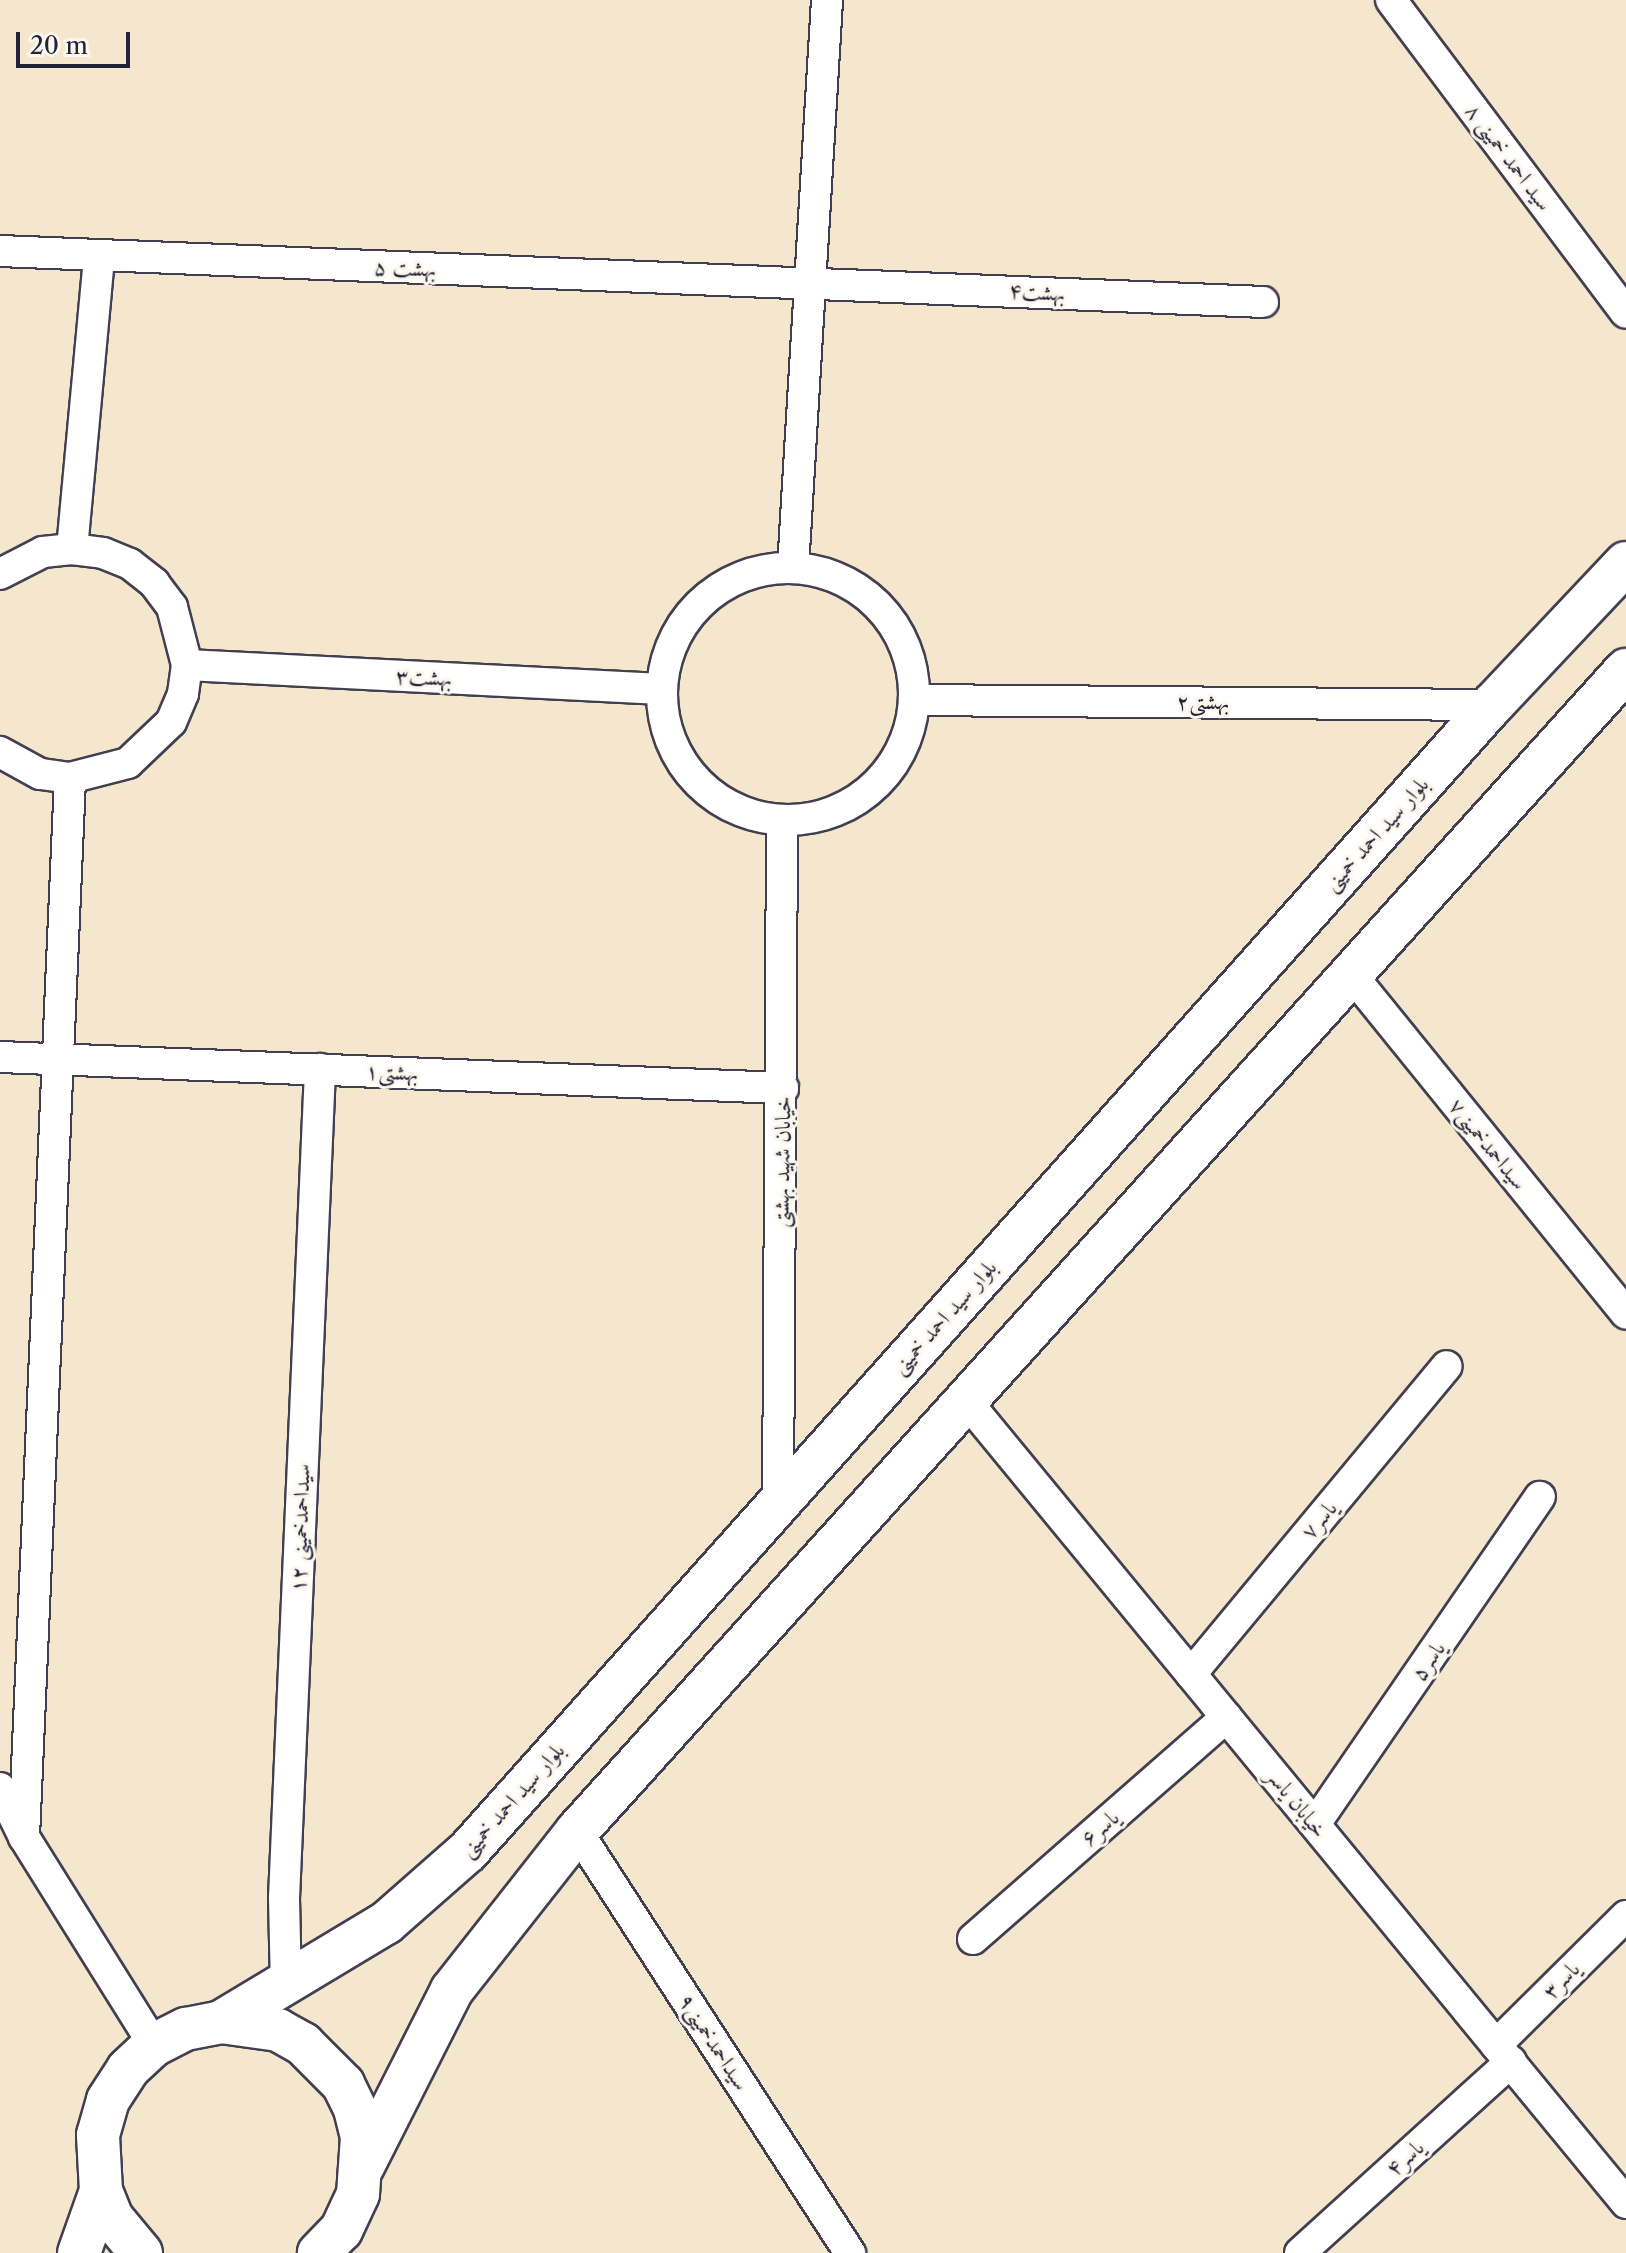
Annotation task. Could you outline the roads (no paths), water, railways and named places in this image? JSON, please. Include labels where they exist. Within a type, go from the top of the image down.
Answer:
[{"type":"main road","name":"بلوار سید احمد خمینی","points":[[221,2022],[286,1987],[386,1923],[468,1851],[1492,705],[1626,563]]},
{"type":"main road","points":[[319,2253],[341,2230],[358,2194],[363,2166],[452,1990],[577,1831],[968,1403],[1626,670]]},
{"type":"main road","points":[[141,2253],[112,2218],[101,2191],[98,2135],[108,2100],[128,2069],[154,2045],[186,2029],[221,2022],[278,2030],[325,2061],[355,2109],[363,2166]]},
{"type":"main road","points":[[79,2253],[101,2191]]},
{"type":"street","points":[[793,568],[827,0]]},
{"type":"street","name":"سید احمد خمینی ۸","points":[[1391,0],[1626,313]]},
{"type":"street","name":"بهشت ۵","points":[[0,251],[99,258],[811,282]]},
{"type":"street","points":[[72,549],[99,258]]},
{"type":"street","name":"بهشت۴","points":[[811,282],[1263,302]]},
{"type":"street","points":[[0,574],[43,552],[72,549],[103,553],[154,583],[172,607],[187,665],[183,694],[171,722],[152,745],[128,763],[70,778],[40,774],[0,752]]},
{"type":"street","points":[[793,568],[826,574],[881,609],[912,667],[915,700],[909,732],[895,762],[874,787],[826,814],[782,820],[750,815],[720,801],[695,780],[675,753],[661,689],[667,657],[681,627],[702,602],[750,575],[793,568]]},
{"type":"street","name":"بهشت۳","points":[[187,665],[661,689]]},
{"type":"street","name":"بهشتی۲","points":[[915,700],[1492,705]]},
{"type":"street","points":[[24,1837],[70,778]]},
{"type":"street","name":"خیابان شهید بهشتی","points":[[778,1503],[783,1088],[782,820]]},
{"type":"street","name":"سیداحمدخمینی۷","points":[[1351,974],[1626,1314]]},
{"type":"street","name":"بهشتی۱","points":[[0,1057],[783,1088]]},
{"type":"street","name":"سیداحمدخمینی ۱۲","points":[[286,1987],[284,1898],[320,1069]]},
{"type":"street","name":"یاسر۷","points":[[1191,1674],[1447,1366]]},
{"type":"street","name":"خیابان یاسر","points":[[968,1403],[1626,2203]]},
{"type":"street","name":"یاسر۵","points":[[1315,1824],[1540,1497]]},
{"type":"street","name":"یاسر۶","points":[[973,1939],[1227,1717]]},
{"type":"street","points":[[0,1788],[24,1837],[154,2045]]},
{"type":"street","name":"سیداحمدخمینی۹","points":[[577,1831],[850,2253]]},
{"type":"street","name":"یاسر۳","points":[[1504,2053],[1626,1916]]},
{"type":"street","name":"یاسر۴","points":[[1300,2253],[1504,2053]]}]
